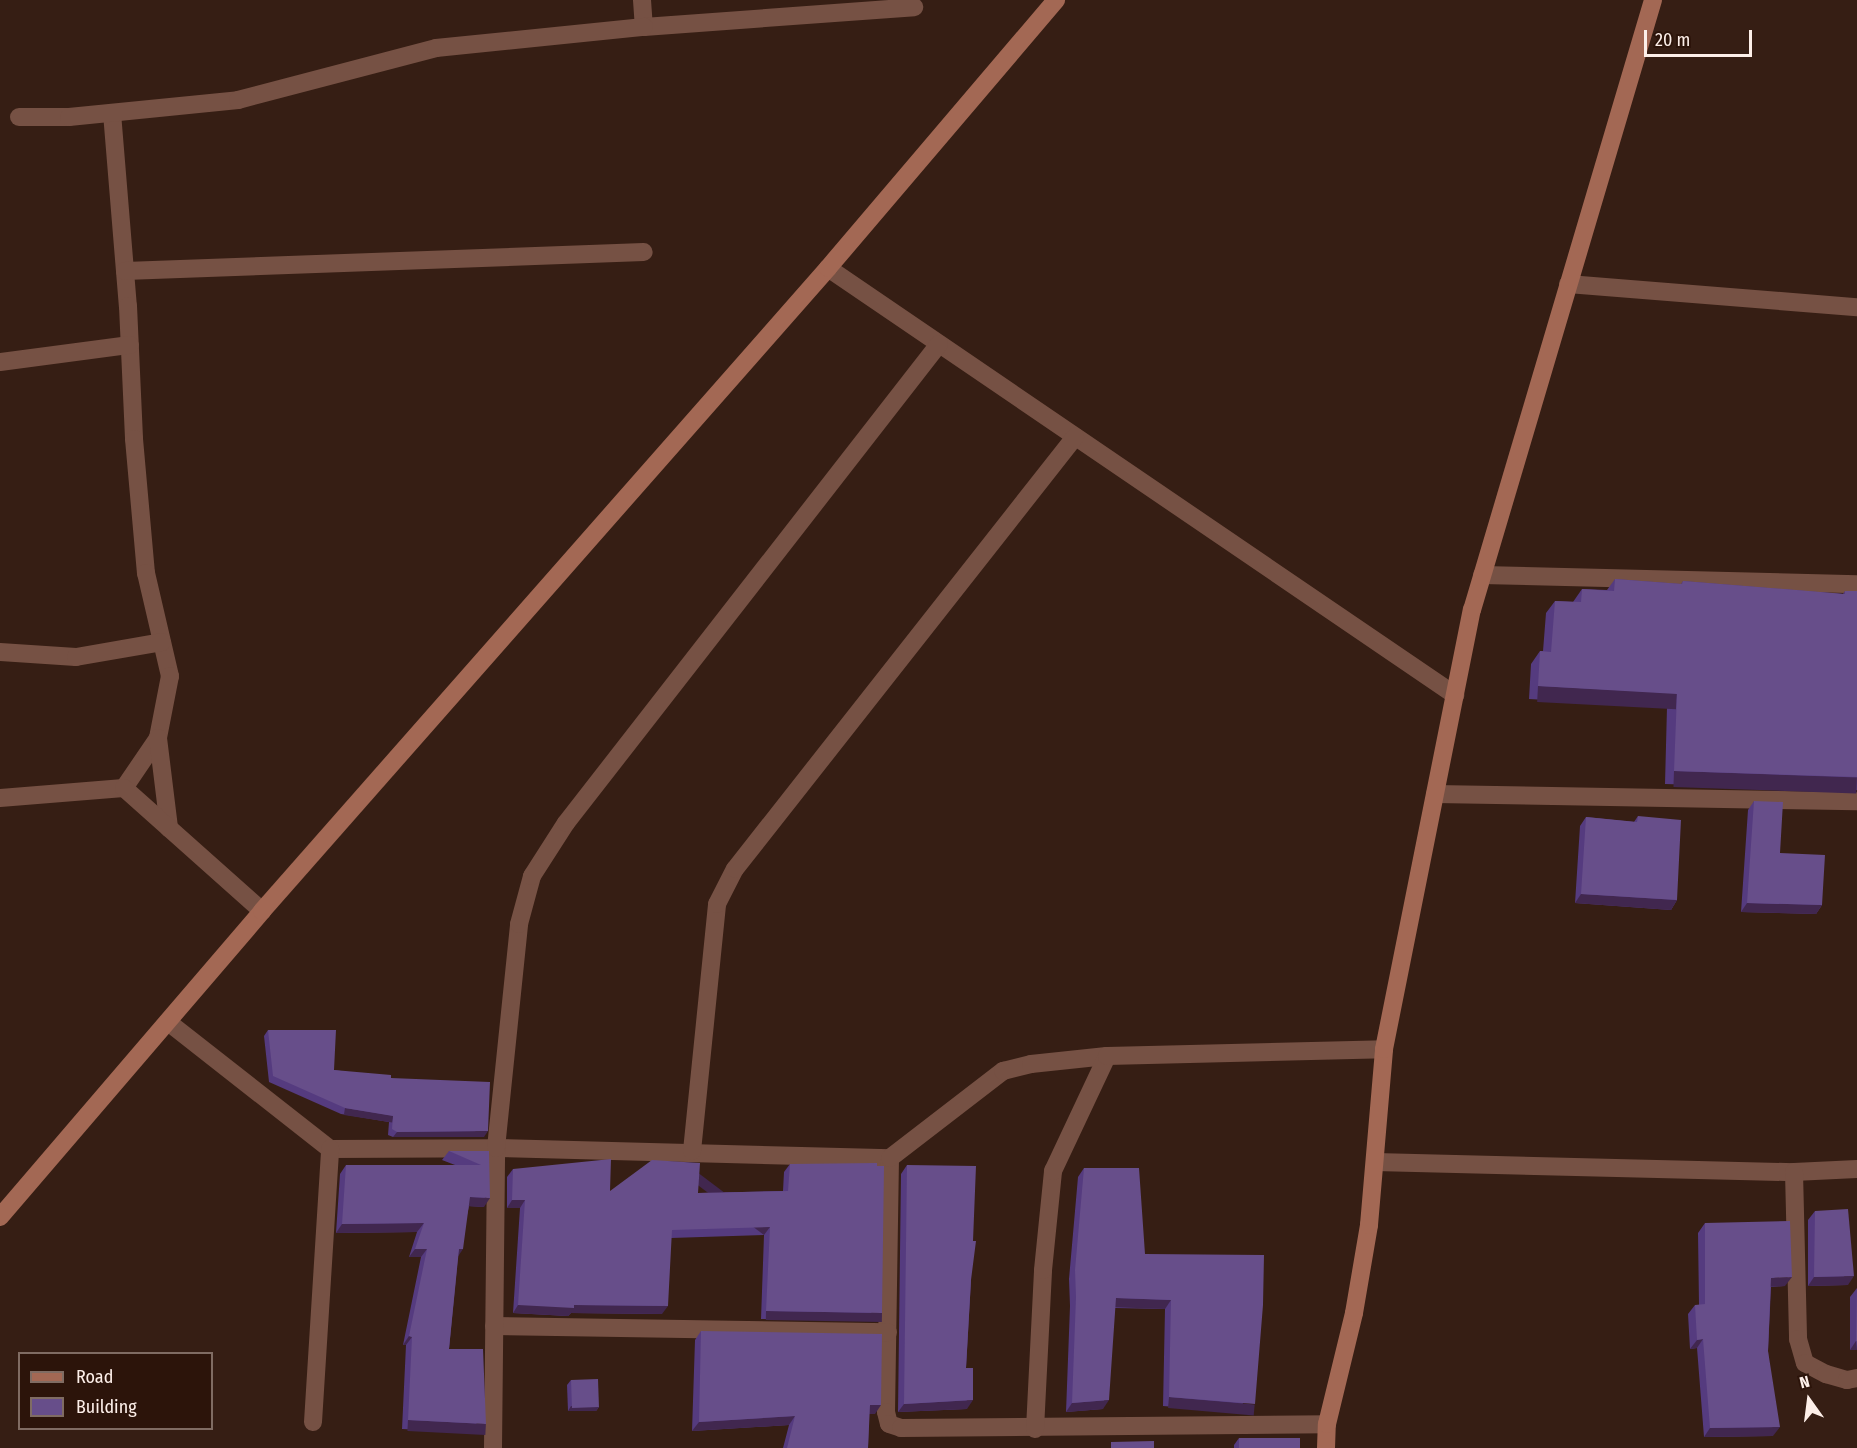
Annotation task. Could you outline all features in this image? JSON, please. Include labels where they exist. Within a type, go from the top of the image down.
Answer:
[{"type":"main road","points":[[0,1218],[262,911],[828,268],[1056,0]]},
{"type":"main road","points":[[1326,1448],[1327,1424],[1354,1313],[1370,1225],[1384,1049],[1472,610],[1653,0]]},
{"type":"street","points":[[642,0],[644,27]]},
{"type":"street","points":[[19,117],[69,117],[238,100],[436,48],[838,6],[914,7]]},
{"type":"street","points":[[112,112],[130,345],[134,440],[146,573],[170,676],[158,738],[169,828]]},
{"type":"street","points":[[124,271],[644,252]]},
{"type":"street","points":[[828,268],[1455,695]]},
{"type":"street","points":[[1568,284],[1857,307]]},
{"type":"street","points":[[493,1448],[496,1148],[519,924],[532,876],[573,814],[939,344]]},
{"type":"street","points":[[0,362],[130,345]]},
{"type":"street","points":[[692,1151],[717,904],[735,869],[1075,437]]},
{"type":"street","points":[[1482,575],[1857,584]]},
{"type":"street","points":[[0,652],[76,657],[162,642]]},
{"type":"street","points":[[124,788],[158,738]]},
{"type":"street","points":[[0,798],[124,788],[262,911]]},
{"type":"street","points":[[1435,794],[1857,801]]},
{"type":"street","points":[[168,1022],[330,1149],[496,1148],[692,1151],[890,1158],[1004,1071],[1031,1064],[1107,1056],[1384,1049]]},
{"type":"street","points":[[1035,1429],[1043,1270],[1053,1171],[1107,1056]]},
{"type":"street","points":[[313,1422],[330,1149]]},
{"type":"street","points":[[890,1158],[886,1412],[889,1424],[901,1428],[1035,1429],[1327,1424]]},
{"type":"street","points":[[1375,1162],[1794,1172],[1857,1169]]},
{"type":"street","points":[[1794,1172],[1798,1339],[1805,1363],[1826,1374],[1847,1380],[1857,1378]]},
{"type":"street","points":[[494,1326],[888,1332]]},
{"type":"building","points":[[1615,579],[1682,584],[1683,581],[1845,594],[1845,591],[1857,591],[1857,777],[1674,771],[1677,694],[1538,686],[1540,651],[1551,652],[1555,601],[1581,602],[1582,589],[1614,591]]},
{"type":"building","points":[[1754,801],[1783,802],[1780,853],[1825,855],[1822,905],[1747,903]]},
{"type":"building","points":[[1638,816],[1681,820],[1677,900],[1581,894],[1586,817],[1637,822]]},
{"type":"building","points":[[268,1030],[336,1030],[334,1070],[391,1075],[391,1078],[490,1082],[488,1131],[397,1132],[392,1129],[393,1116],[345,1108],[273,1076]]},
{"type":"building","points":[[449,1151],[489,1151],[490,1198],[470,1197],[463,1249],[459,1249],[449,1349],[483,1349],[486,1424],[408,1420],[412,1337],[409,1336],[427,1249],[415,1249],[424,1223],[342,1224],[346,1165],[481,1165]]},
{"type":"building","points":[[611,1159],[610,1191],[652,1160],[700,1163],[698,1193],[788,1191],[790,1164],[877,1163],[877,1166],[884,1166],[882,1313],[766,1311],[770,1227],[672,1230],[668,1306],[574,1305],[574,1308],[518,1305],[525,1200],[512,1200],[513,1169]]},
{"type":"building","points":[[907,1165],[976,1166],[973,1241],[976,1241],[971,1280],[966,1368],[973,1368],[973,1400],[904,1404]]},
{"type":"building","points":[[1084,1168],[1139,1168],[1145,1254],[1264,1255],[1263,1305],[1255,1404],[1169,1397],[1171,1300],[1116,1298],[1109,1400],[1072,1403],[1075,1270]]},
{"type":"building","points":[[1848,1209],[1854,1276],[1814,1277],[1815,1211]]},
{"type":"building","points":[[1790,1221],[1792,1277],[1771,1278],[1768,1351],[1780,1427],[1710,1428],[1703,1339],[1697,1340],[1695,1305],[1705,1304],[1705,1223]]},
{"type":"building","points":[[1857,1288],[1857,1341],[1856,1341]]},
{"type":"building","points":[[701,1331],[882,1334],[881,1405],[870,1405],[868,1448],[787,1448],[795,1416],[699,1422]]},
{"type":"building","points":[[598,1379],[599,1407],[572,1408],[571,1380]]},
{"type":"building","points":[[1239,1438],[1300,1438],[1300,1448],[1239,1448]]},
{"type":"building","points":[[1154,1441],[1154,1448],[1111,1448],[1111,1442]]}]
